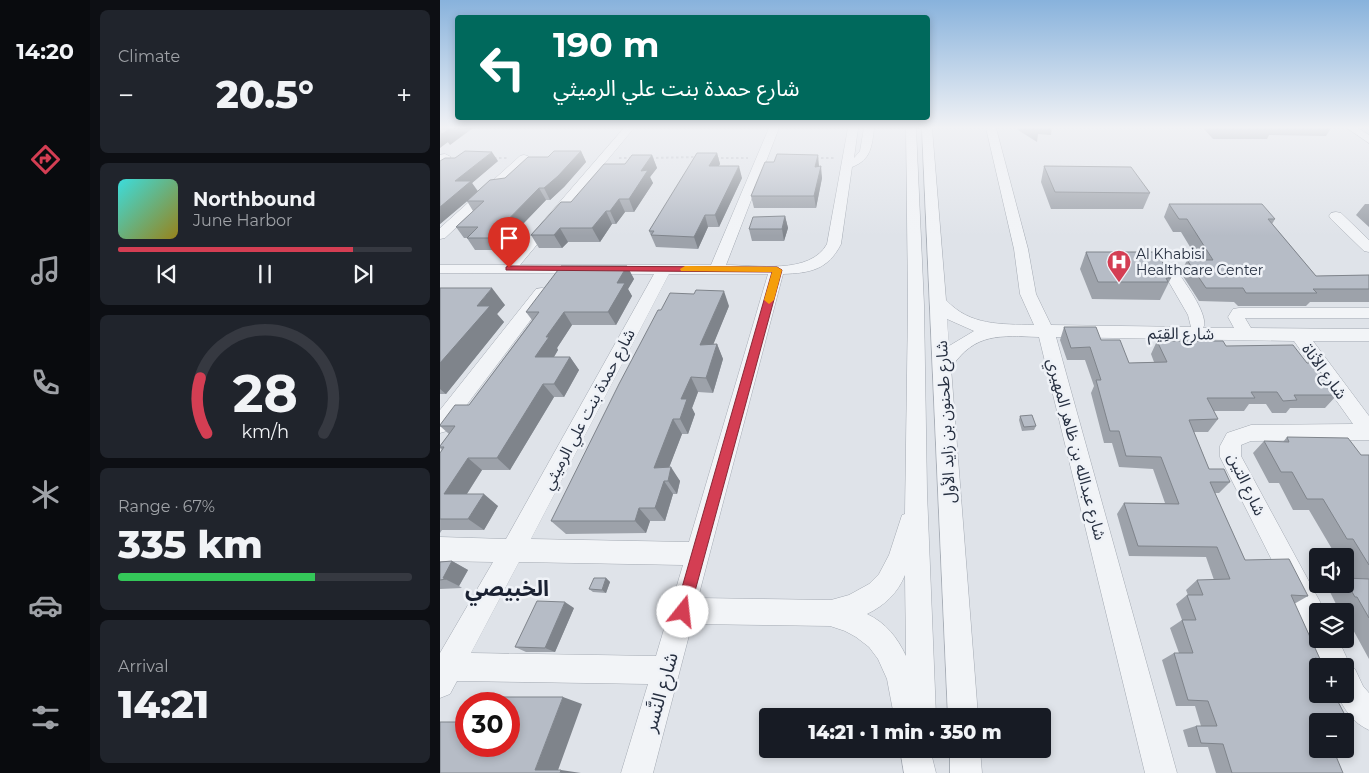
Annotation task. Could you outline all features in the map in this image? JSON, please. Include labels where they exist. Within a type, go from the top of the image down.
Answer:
[{"type":"street","points":[[440,236],[517,164]]},
{"type":"street","points":[[509,268],[598,164]]},
{"type":"street","points":[[716,269],[759,164]]},
{"type":"street","points":[[440,285],[448,269],[777,270],[808,268],[826,258],[834,244],[847,164]]},
{"type":"street","name":"شارع طحنون بن زايد الأول","points":[[912,164],[916,306],[916,492],[921,708]]},
{"type":"street","name":"شارع طحنون بن زايد الأول","points":[[929,164],[962,708]]},
{"type":"street","name":"شارع عبدالله بن ظاهر المهيري","points":[[1000,164],[1019,240],[1028,294],[1046,332],[1160,773]]},
{"type":"street","points":[[1336,216],[1366,242]]},
{"type":"street","points":[[440,425],[560,269]]},
{"type":"street","name":"شارع حمدة بنت علي الرميثي","points":[[443,673],[664,269]]},
{"type":"street","name":"شارع النَّسر","points":[[637,773],[777,270]]},
{"type":"street","points":[[1174,277],[1196,315],[1197,324]]},
{"type":"street","name":"شارع القِيَم","points":[[938,302],[954,317],[966,323],[994,330],[1369,335]]},
{"type":"street","points":[[1246,334],[1236,317],[1239,313],[1369,313]]},
{"type":"street","points":[[1330,313],[1348,335]]},
{"type":"street","points":[[1086,332],[1092,324],[1102,321],[1189,322],[1197,324],[1214,334]]},
{"type":"street","name":"شارع القِيَم","points":[[942,366],[958,347],[974,337],[994,330]]},
{"type":"street","name":"شارع الأناة","points":[[1299,335],[1369,432]]},
{"type":"street","name":"شارع التين","points":[[1309,608],[1231,457],[1233,438],[1240,434],[1251,433],[1369,432]]},
{"type":"street","points":[[683,612],[830,613],[851,609],[870,599],[886,586],[897,569],[904,551],[916,492]]},
{"type":"street","points":[[440,549],[699,554]]},
{"type":"street","points":[[830,613],[856,621],[868,628],[884,642],[895,662],[903,685],[907,708]]},
{"type":"street","points":[[443,673],[666,670]]},
{"type":"street","points":[[1354,697],[1369,715]]},
{"type":"street","points":[[917,758],[921,773]]},
{"type":"street","points":[[921,773],[922,758]]},
{"type":"street","points":[[965,758],[966,773]]},
{"type":"building","points":[[440,164],[477,164],[455,181],[471,181],[440,207]]},
{"type":"building","points":[[520,164],[569,164],[544,188],[539,188],[490,238],[467,238],[478,227],[456,227],[484,201],[467,201],[490,180],[505,178]]},
{"type":"building","points":[[604,164],[646,164],[641,171],[648,170],[629,199],[619,199],[610,211],[606,211],[592,228],[560,228],[554,235],[531,235],[561,202],[571,202]]},
{"type":"building","points":[[690,164],[739,166],[715,215],[705,215],[694,237],[651,235],[654,231],[649,231]]},
{"type":"building","points":[[764,164],[816,164],[815,167],[821,166],[814,196],[751,196]]},
{"type":"building","points":[[1044,166],[1131,167],[1150,193],[1055,192]]},
{"type":"building","points":[[1169,204],[1262,204],[1275,219],[1268,219],[1316,276],[1369,275],[1369,289],[1313,289],[1317,293],[1246,293],[1243,288],[1206,288],[1187,260],[1213,260],[1187,219],[1179,219]]},
{"type":"building","points":[[785,216],[782,229],[749,229],[753,217]]},
{"type":"building","points":[[1086,252],[1157,252],[1171,278],[1166,278],[1168,282],[1098,282]]},
{"type":"building","points":[[561,266],[627,266],[617,283],[625,283],[608,312],[564,312],[546,337],[549,337],[535,357],[570,357],[554,384],[543,384],[497,458],[468,458],[444,494],[484,494],[468,519],[440,519],[440,453],[444,447],[440,446],[455,426],[440,425],[455,405],[469,405],[539,312],[526,312]]},
{"type":"building","points":[[440,288],[492,288],[477,306],[490,306],[440,363]]},
{"type":"building","points":[[696,290],[724,291],[700,345],[717,344],[706,378],[691,377],[681,399],[687,399],[680,419],[673,419],[654,468],[671,467],[668,481],[664,481],[655,508],[639,508],[635,521],[551,521],[658,310],[661,310],[670,293],[694,294]]},
{"type":"building","points":[[1064,327],[1096,327],[1101,340],[1120,340],[1129,363],[1167,362],[1157,341],[1223,341],[1226,346],[1293,345],[1307,363],[1314,363],[1337,395],[1294,395],[1297,400],[1283,401],[1277,392],[1251,392],[1255,398],[1207,398],[1218,419],[1189,420],[1209,469],[1224,469],[1230,482],[1210,482],[1245,560],[1289,559],[1308,596],[1291,595],[1309,635],[1309,648],[1315,648],[1320,658],[1309,658],[1309,703],[1339,703],[1344,713],[1309,713],[1309,758],[1337,758],[1343,773],[1232,773],[1223,744],[1201,743],[1196,726],[1217,726],[1208,701],[1188,700],[1174,653],[1193,653],[1182,620],[1196,620],[1187,595],[1203,595],[1197,580],[1230,579],[1217,547],[1138,546],[1124,503],[1179,504],[1161,457],[1126,456],[1119,431],[1110,431],[1096,380],[1101,380],[1090,347],[1071,348]]},
{"type":"building","points":[[1032,415],[1036,426],[1024,427],[1020,416]]},
{"type":"building","points":[[1287,437],[1348,438],[1361,455],[1369,455],[1369,565],[1353,539],[1347,539],[1323,499],[1307,499],[1292,472],[1281,472],[1264,441],[1289,442]]},
{"type":"building","points":[[452,561],[443,578],[446,579],[440,580],[440,562]]},
{"type":"building","points":[[594,578],[606,578],[602,590],[589,589]]},
{"type":"building","points":[[1354,578],[1369,579],[1369,618],[1357,597],[1353,593]]},
{"type":"building","points":[[537,601],[565,602],[545,648],[515,647]]},
{"type":"building","points":[[520,697],[563,697],[535,770],[561,770],[560,773],[440,773],[440,722],[455,722],[455,757],[520,757]]},
{"type":"slow traffic","points":[[685,269],[777,270],[769,300]]},
{"type":"place","name":"Al Khabisi Healthcare Center","points":[[1119,283]]},
{"type":"district","name":"الخبيصي","points":[[507,588]]},
{"type":"route","points":[[509,268],[777,270],[683,612]]}]
